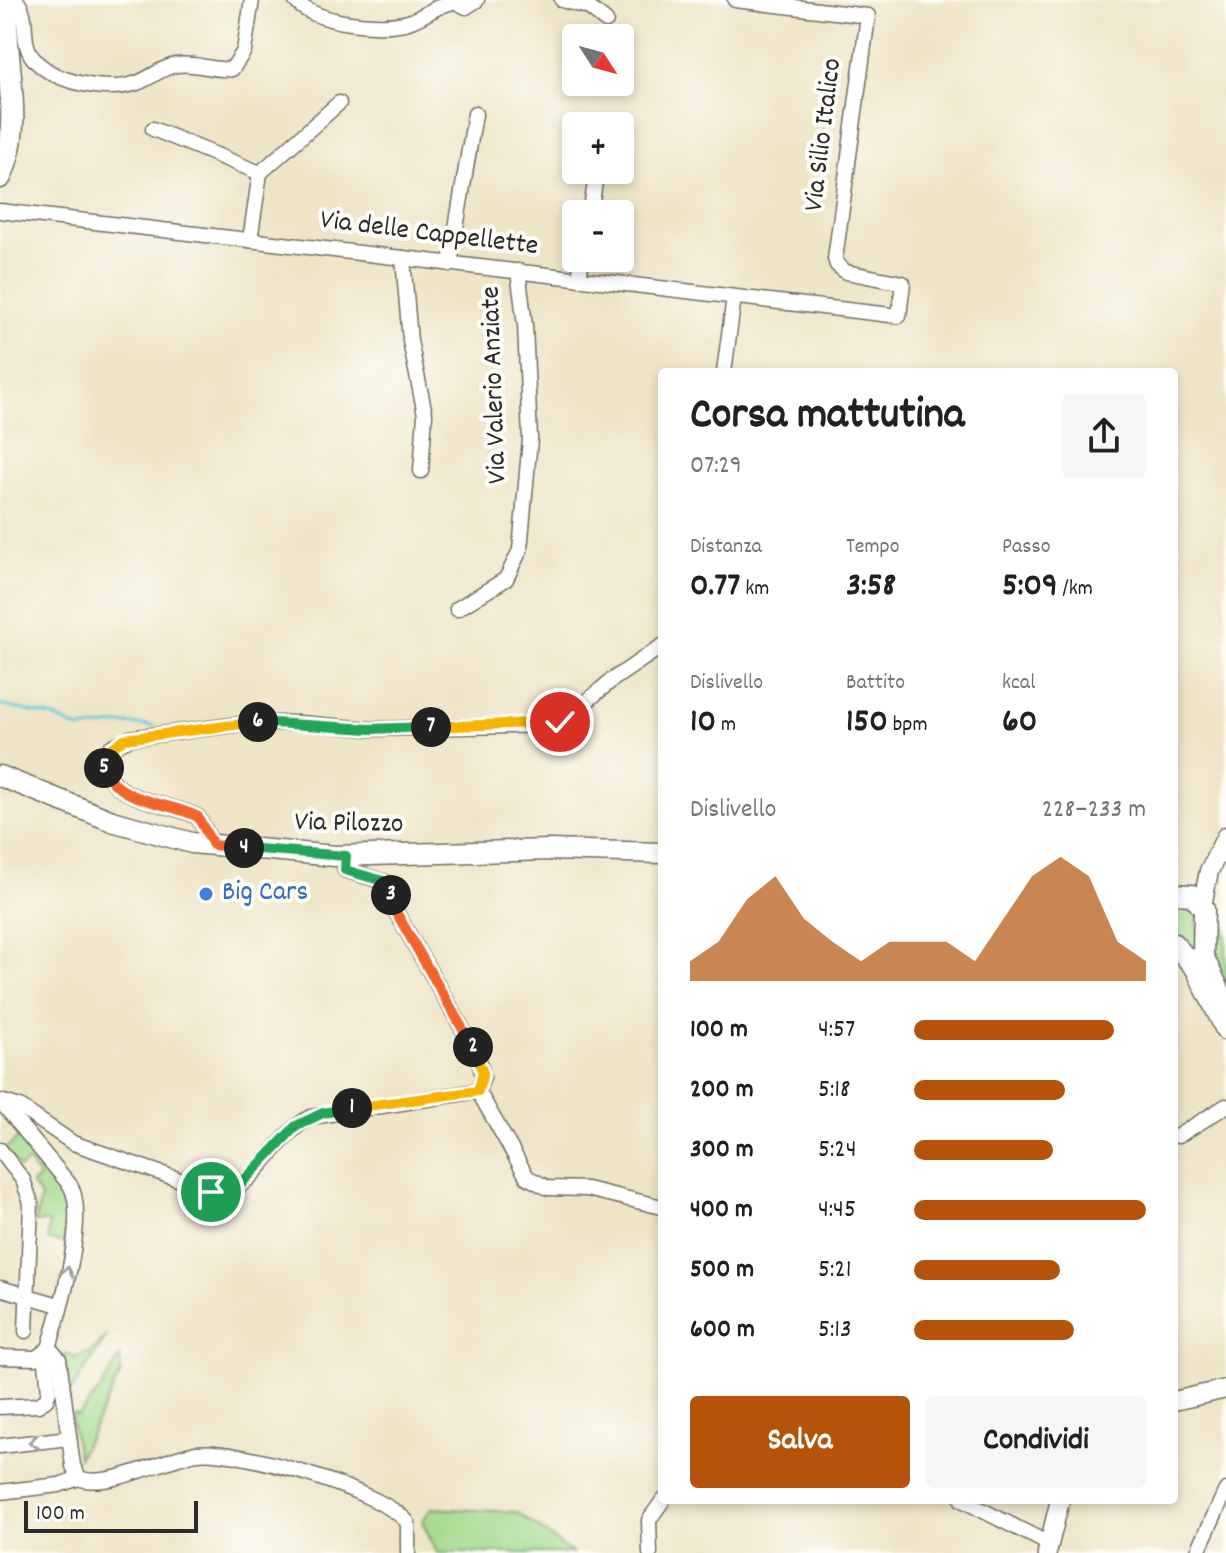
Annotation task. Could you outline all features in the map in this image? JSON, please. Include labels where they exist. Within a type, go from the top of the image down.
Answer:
[{"type":"main road","points":[[0,177],[11,136],[1,38],[8,0]]},
{"type":"main road","name":"Via Pilozzo","points":[[0,776],[151,834],[213,845],[346,856],[548,850],[658,853]]},
{"type":"main road","points":[[1178,893],[1192,895],[1202,906],[1203,956],[1226,1004]]},
{"type":"main road","points":[[1178,948],[1193,965],[1226,1030]]},
{"type":"street","points":[[16,0],[24,13],[28,49],[40,64],[70,80],[120,86],[137,83],[177,65],[232,69],[244,51],[252,0]]},
{"type":"street","points":[[295,0],[317,16],[384,25],[416,19],[448,1],[466,7],[477,0]]},
{"type":"street","points":[[562,0],[588,7],[606,21]]},
{"type":"street","points":[[735,0],[868,16],[872,0]]},
{"type":"street","name":"Via Silio Italico","points":[[868,16],[835,259],[844,271],[903,283],[899,316]]},
{"type":"street","points":[[250,240],[260,173],[339,103]]},
{"type":"street","points":[[450,264],[475,114]]},
{"type":"street","points":[[153,129],[260,173]]},
{"type":"street","name":"Via delle Cappellette","points":[[0,211],[899,316]]},
{"type":"street","points":[[403,258],[410,341],[425,414],[421,471]]},
{"type":"street","name":"Via Valerio Anziate","points":[[457,609],[506,579],[515,567],[521,547],[530,439],[525,321],[518,271]]},
{"type":"street","points":[[579,279],[580,272]]},
{"type":"street","points":[[725,368],[734,297]]},
{"type":"street","points":[[213,845],[198,817],[135,796],[112,782],[104,765],[111,747],[124,739],[160,732],[259,722],[369,729],[551,725],[568,717],[612,680],[658,649]]},
{"type":"street","points":[[1202,906],[1209,871],[1226,836]]},
{"type":"street","points":[[346,856],[345,870],[388,885],[396,912],[476,1052],[483,1073],[478,1091],[527,1177],[548,1188],[587,1189],[658,1206]]},
{"type":"street","points":[[1178,892],[1209,871]]},
{"type":"street","points":[[0,1101],[20,1107],[73,1143],[221,1194],[238,1187],[290,1131],[311,1117],[478,1091]]},
{"type":"street","points":[[0,1101],[74,1191],[77,1216],[47,1351],[49,1391],[46,1400],[38,1405],[0,1407]]},
{"type":"street","points":[[1178,1136],[1226,1106]]},
{"type":"street","points":[[0,1150],[29,1195],[26,1331]]},
{"type":"street","points":[[0,1288],[59,1305]]},
{"type":"street","points":[[0,1357],[33,1358],[47,1351]]},
{"type":"street","points":[[47,1351],[59,1359],[73,1466],[79,1478]]},
{"type":"street","points":[[1178,1400],[1226,1389]]},
{"type":"street","points":[[0,1446],[69,1438]]},
{"type":"street","points":[[0,1492],[59,1485],[79,1478],[98,1481],[187,1455],[226,1454],[373,1497],[408,1523],[408,1553]]},
{"type":"street","points":[[1197,1553],[1226,1490]]},
{"type":"street","points":[[650,1553],[649,1520],[660,1504]]},
{"type":"street","points":[[969,1504],[1048,1548],[1059,1504]]},
{"type":"green space","points":[[1182,897],[1198,914],[1196,953],[1178,939],[1178,898]]},
{"type":"green space","points":[[1211,925],[1226,927],[1226,988],[1213,960]]},
{"type":"green space","points":[[24,1133],[71,1191],[70,1243],[48,1240],[49,1222],[35,1222],[41,1197],[31,1184],[39,1177],[28,1162],[19,1168],[5,1149]]},
{"type":"green space","points":[[107,1336],[69,1394],[64,1356],[68,1353],[75,1358],[90,1352]]},
{"type":"green space","points":[[120,1357],[121,1373],[78,1458],[71,1416],[74,1413],[78,1416],[100,1390]]},
{"type":"green space","points":[[432,1508],[517,1512],[572,1553],[437,1553],[422,1521]]},
{"type":"waterway","points":[[0,705],[51,716],[79,729],[127,724],[154,726]]},
{"type":"place","name":"Big Cars","points":[[206,894]]},
{"type":"route","points":[[211,1192],[227,1193],[238,1187],[290,1131],[311,1117],[478,1091],[483,1073],[476,1052],[396,912],[390,887],[385,882],[345,870],[346,856],[213,845],[198,817],[135,796],[112,782],[104,765],[109,749],[120,741],[160,732],[249,723],[280,722],[369,729],[493,723],[548,725],[560,722]]}]
